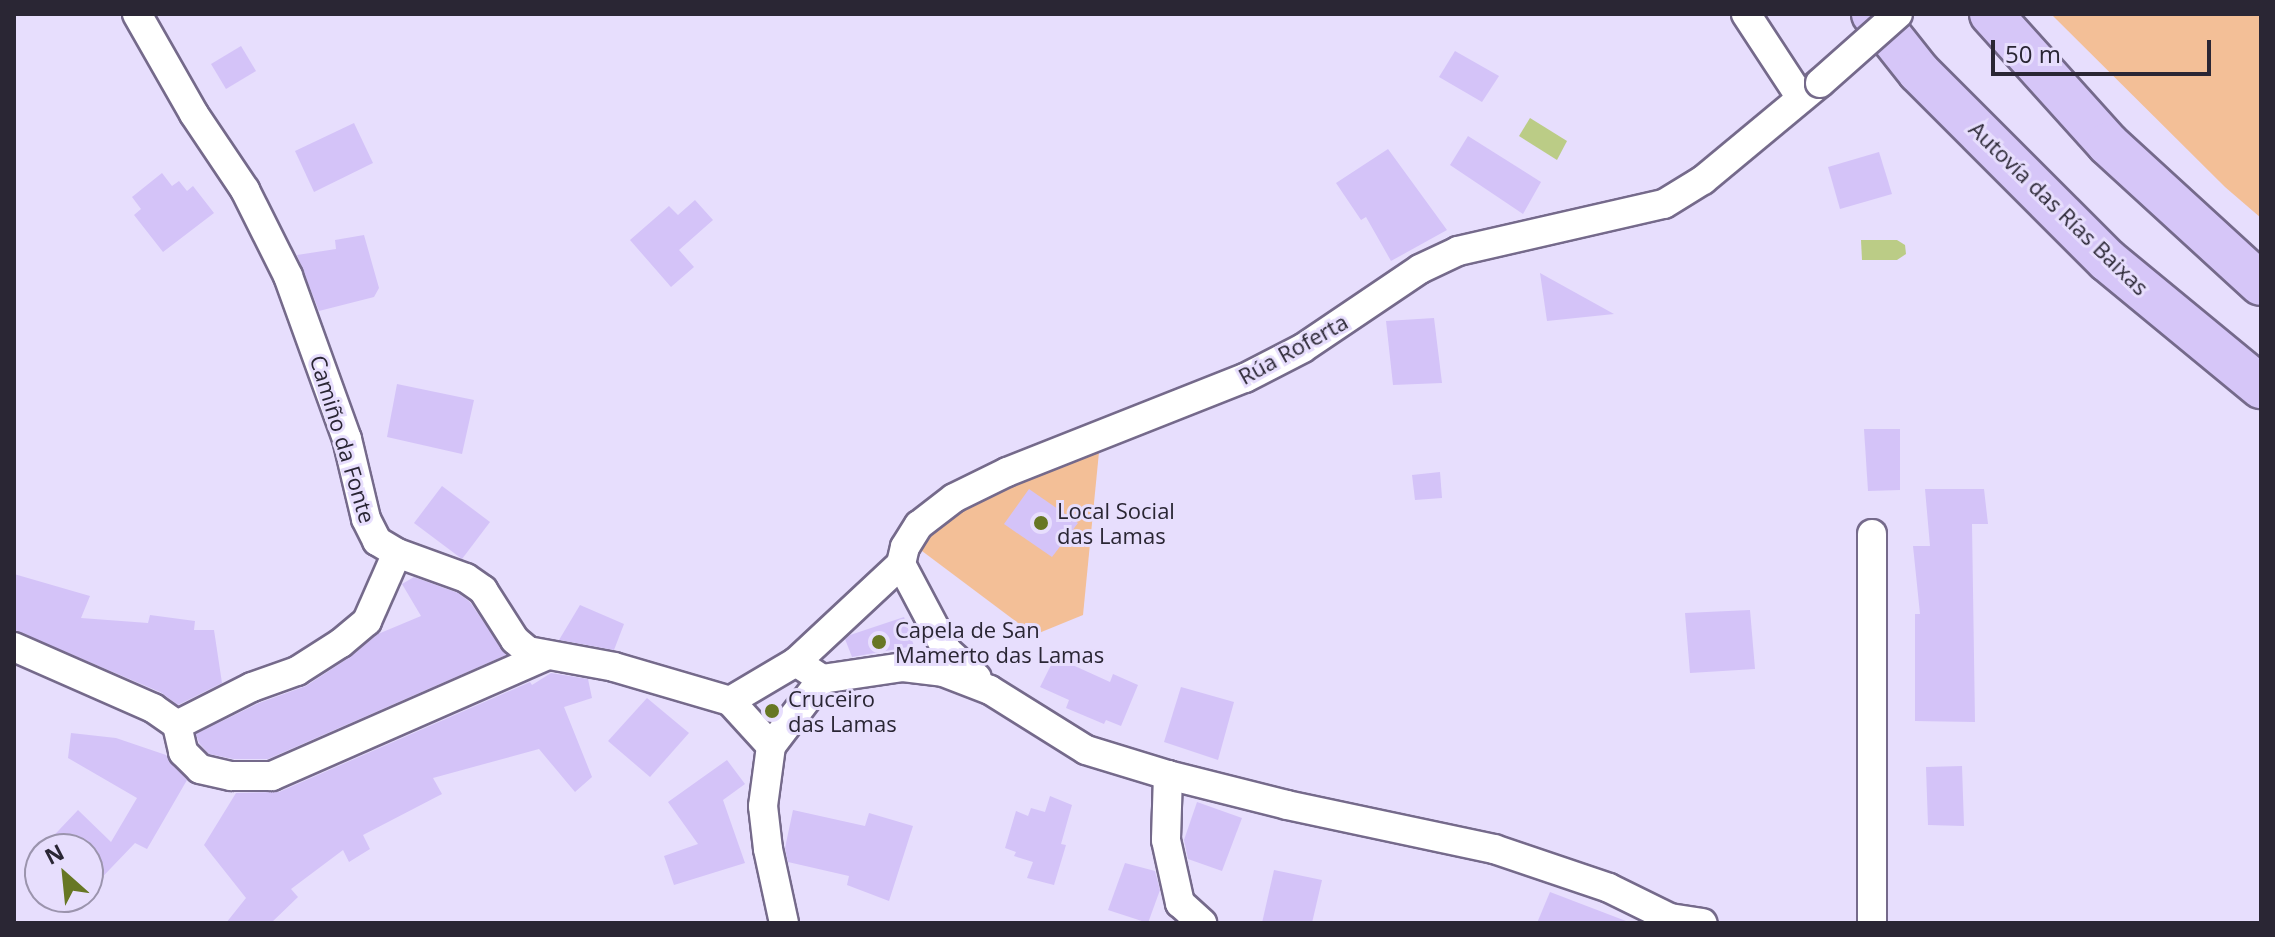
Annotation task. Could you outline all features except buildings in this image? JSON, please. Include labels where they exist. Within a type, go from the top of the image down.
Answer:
[{"type":"highway","name":"Autovía das Rías Baixas","points":[[1873,14],[1919,72],[2107,260],[2261,387]]},
{"type":"highway","points":[[1991,14],[2108,144],[2261,284]]},
{"type":"street","name":"Camiño da Fonte","points":[[137,14],[194,114],[245,190],[288,276],[347,439],[366,519],[377,541],[397,553],[466,578],[483,590],[515,640],[528,651],[614,667],[730,701]]},
{"type":"street","points":[[1746,14],[1810,91]]},
{"type":"street","name":"Rúa Roferta","points":[[730,701],[796,662],[901,564],[905,547],[919,525],[954,498],[1007,472],[1245,378],[1303,348],[1420,269],[1458,251],[1664,204],[1703,180],[1898,14]]},
{"type":"street","points":[[1872,534],[1872,923]]},
{"type":"street","points":[[177,725],[252,687],[297,671],[341,643],[367,621],[397,553]]},
{"type":"street","points":[[901,564],[947,651],[990,690],[1086,750],[1168,775],[1494,849],[1609,888],[1670,918],[1703,923]]},
{"type":"street","points":[[14,647],[153,708],[177,725],[183,752],[200,769],[231,776],[272,776],[546,656]]},
{"type":"street","points":[[796,662],[822,679],[903,667],[943,672],[990,690]]},
{"type":"street","points":[[784,923],[768,849],[763,806],[771,746],[822,679]]},
{"type":"street","points":[[730,701],[771,746]]},
{"type":"street","points":[[1168,775],[1166,840],[1180,903],[1202,923]]},
{"type":"shaded area","points":[[2051,14],[2261,14],[2261,218],[2225,187]]},
{"type":"shaded area","points":[[1530,118],[1567,141],[1557,160],[1519,136]]},
{"type":"shaded area","points":[[1861,240],[1897,240],[1905,245],[1906,254],[1897,260],[1862,260]]},
{"type":"shaded area","points":[[1099,452],[1083,615],[1034,635],[918,548],[933,528],[1024,478]]},
{"type":"place","name":"Local Social das Lamas","points":[[1041,523]]},
{"type":"place","name":"Capela de San Mamerto das Lamas","points":[[879,642]]},
{"type":"place","name":"Cruceiro das Lamas","points":[[772,711]]}]
